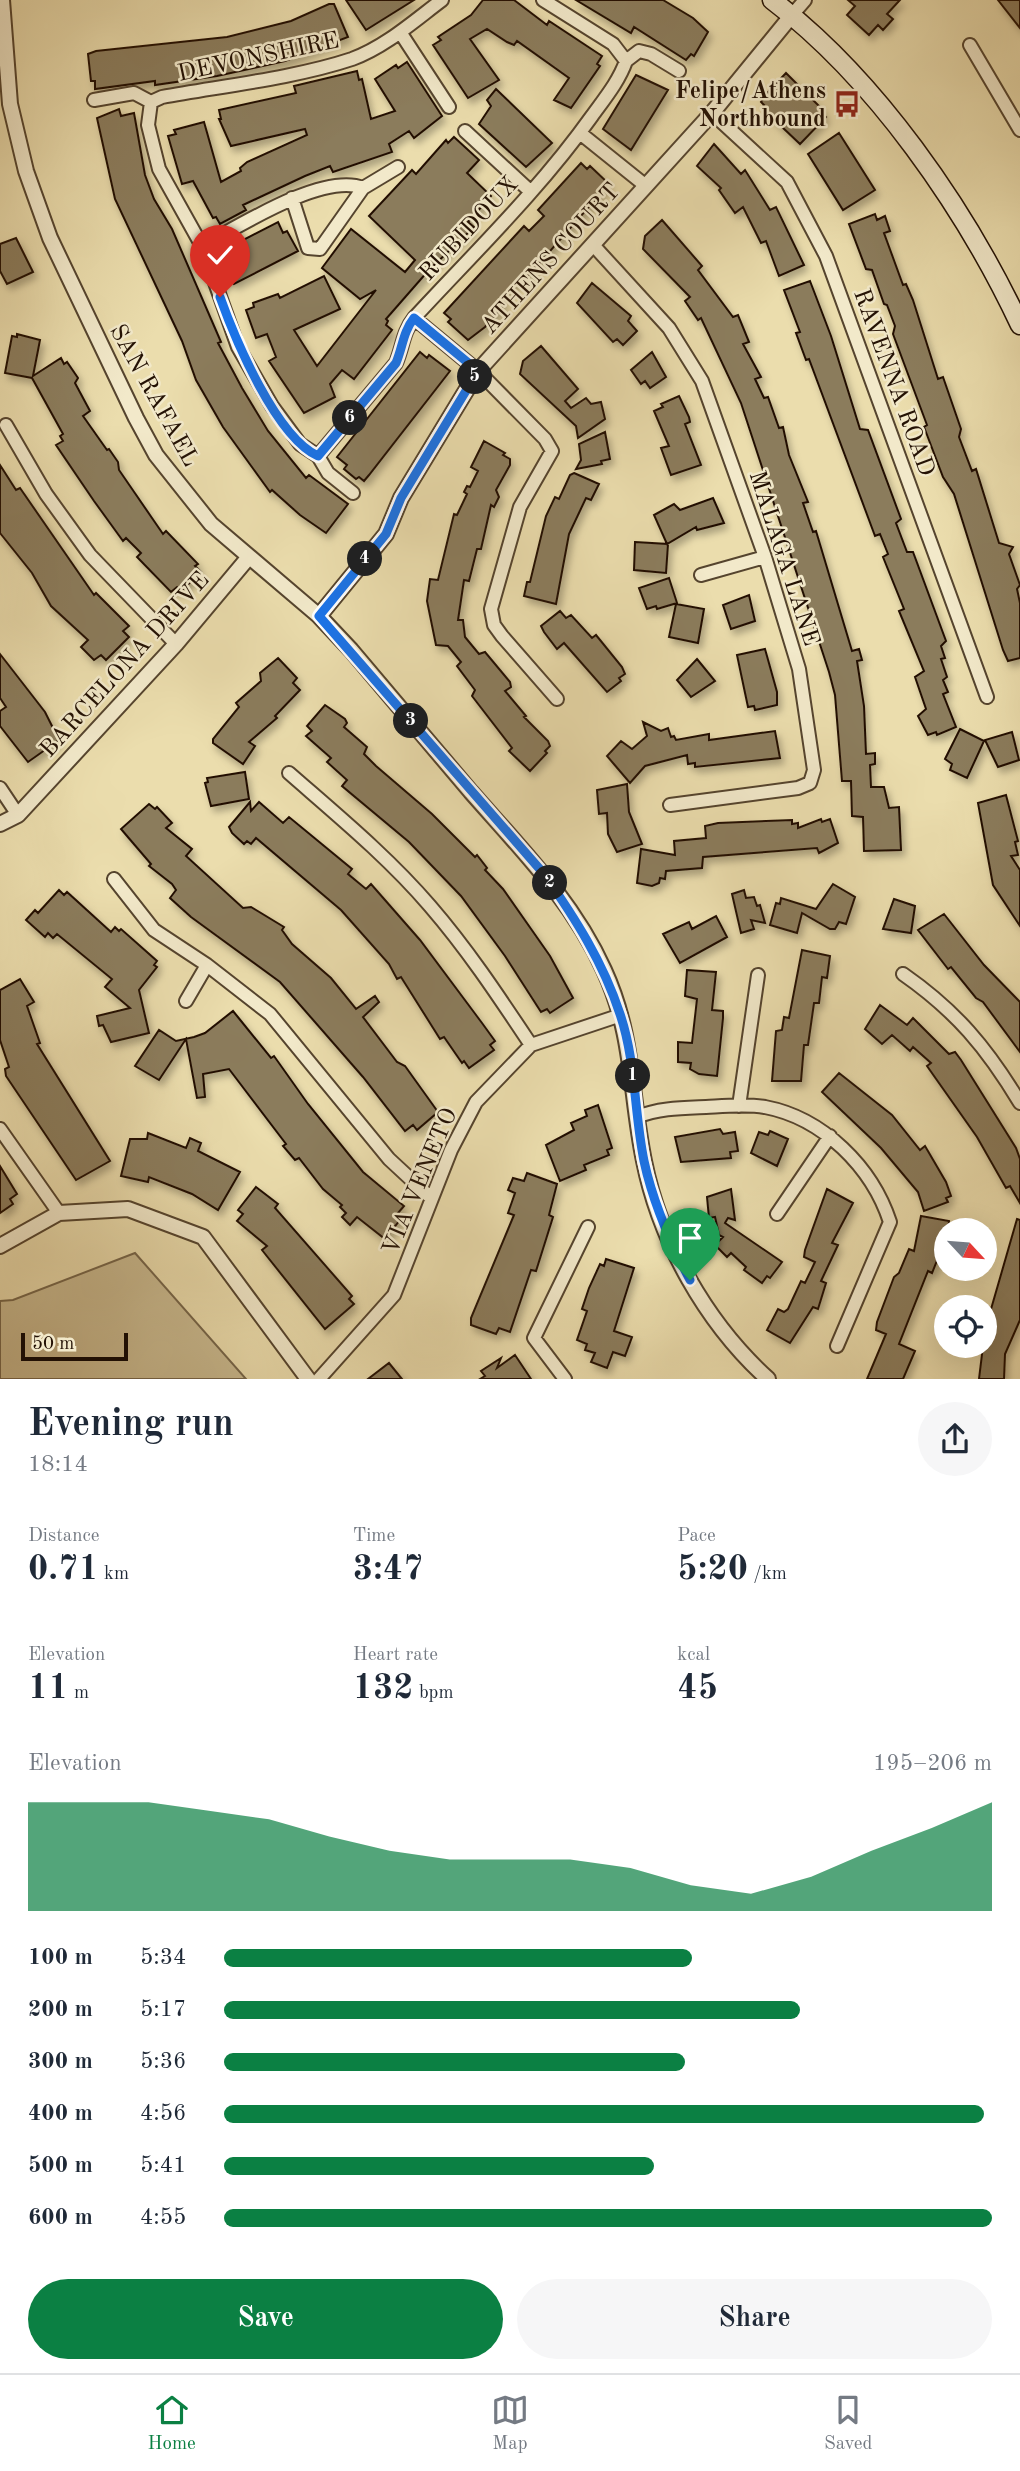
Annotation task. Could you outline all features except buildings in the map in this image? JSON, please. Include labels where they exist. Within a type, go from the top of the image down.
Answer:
[{"type":"main road","points":[[772,0],[792,15],[882,107],[938,181],[996,275],[1020,325]]},
{"type":"street","name":"SAN RAFAEL","points":[[2,0],[5,104],[26,171],[50,238],[156,455],[211,524],[247,558],[319,616],[544,874],[574,915],[604,969],[621,1015],[631,1056],[637,1117],[656,1206],[671,1244],[690,1280],[722,1328],[768,1379]]},
{"type":"street","name":"DEVONSHIRE","points":[[151,102],[162,97],[261,80],[353,58],[400,32],[442,0]]},
{"type":"street","points":[[543,0],[613,44],[626,61],[639,51],[651,54],[679,71]]},
{"type":"street","points":[[792,15],[805,0]]},
{"type":"street","name":"ATHENS COURT","points":[[319,616],[386,534],[401,498],[478,371],[712,113],[792,15]]},
{"type":"street","points":[[400,32],[449,107]]},
{"type":"street","points":[[970,45],[1020,130]]},
{"type":"street","name":"RUBIDOUX","points":[[318,456],[396,363],[402,347],[403,332],[531,192],[580,133],[621,74],[626,61]]},
{"type":"street","points":[[94,100],[134,93],[151,102],[148,125],[159,169],[202,246],[238,347],[279,416],[306,450],[318,456],[328,473],[352,492]]},
{"type":"street","name":"RAVENNA ROAD","points":[[712,113],[787,182],[827,256],[988,697]]},
{"type":"street","points":[[465,131],[531,192]]},
{"type":"street","points":[[580,133],[646,186]]},
{"type":"street","points":[[292,198],[308,248],[320,249],[363,188],[398,167]]},
{"type":"street","points":[[202,246],[292,198],[349,183],[363,188]]},
{"type":"street","name":"MALAGA LANE","points":[[594,246],[669,328],[702,381],[765,557],[799,669],[814,770],[810,783],[799,788],[670,805]]},
{"type":"street","points":[[414,318],[478,371],[545,439],[552,451],[520,508],[491,609],[494,625],[502,636],[557,699]]},
{"type":"street","points":[[6,425],[46,494],[90,555],[176,644]]},
{"type":"street","points":[[701,575],[765,557]]},
{"type":"street","name":"BARCELONA DRIVE","points":[[0,824],[18,815],[176,644],[247,558]]},
{"type":"street","points":[[289,773],[373,847],[428,904],[473,958],[531,1045]]},
{"type":"street","points":[[0,788],[18,815]]},
{"type":"street","points":[[114,879],[153,930],[208,965],[271,1014],[389,1159],[431,1198]]},
{"type":"street","points":[[186,1002],[208,965]]},
{"type":"street","points":[[903,974],[935,997],[990,1054],[1020,1103]]},
{"type":"street","points":[[739,1106],[758,975]]},
{"type":"street","name":"VIA VENETO","points":[[319,1379],[394,1295],[450,1150],[476,1102],[531,1045],[621,1015]]},
{"type":"street","points":[[637,1117],[672,1109],[765,1107],[792,1115],[830,1136],[863,1169],[884,1203],[890,1222],[836,1346]]},
{"type":"street","points":[[0,1129],[59,1213]]},
{"type":"street","points":[[777,1214],[830,1136]]},
{"type":"street","points":[[0,1246],[59,1213],[128,1209],[203,1237],[308,1379]]},
{"type":"street","points":[[565,1379],[534,1338],[588,1227]]},
{"type":"shaded area","points":[[135,1253],[246,1379],[0,1379],[0,1301],[13,1300]]},
{"type":"place","name":"Felipe/Athens Northbound","points":[[847,104]]},
{"type":"route","points":[[220,297],[238,347],[272,406],[300,444],[318,456],[396,363],[402,347],[403,332],[414,318],[478,371],[401,498],[386,534],[319,616],[544,874],[574,915],[604,969],[621,1015],[631,1056],[644,1162],[656,1206],[671,1244],[690,1280]]}]
